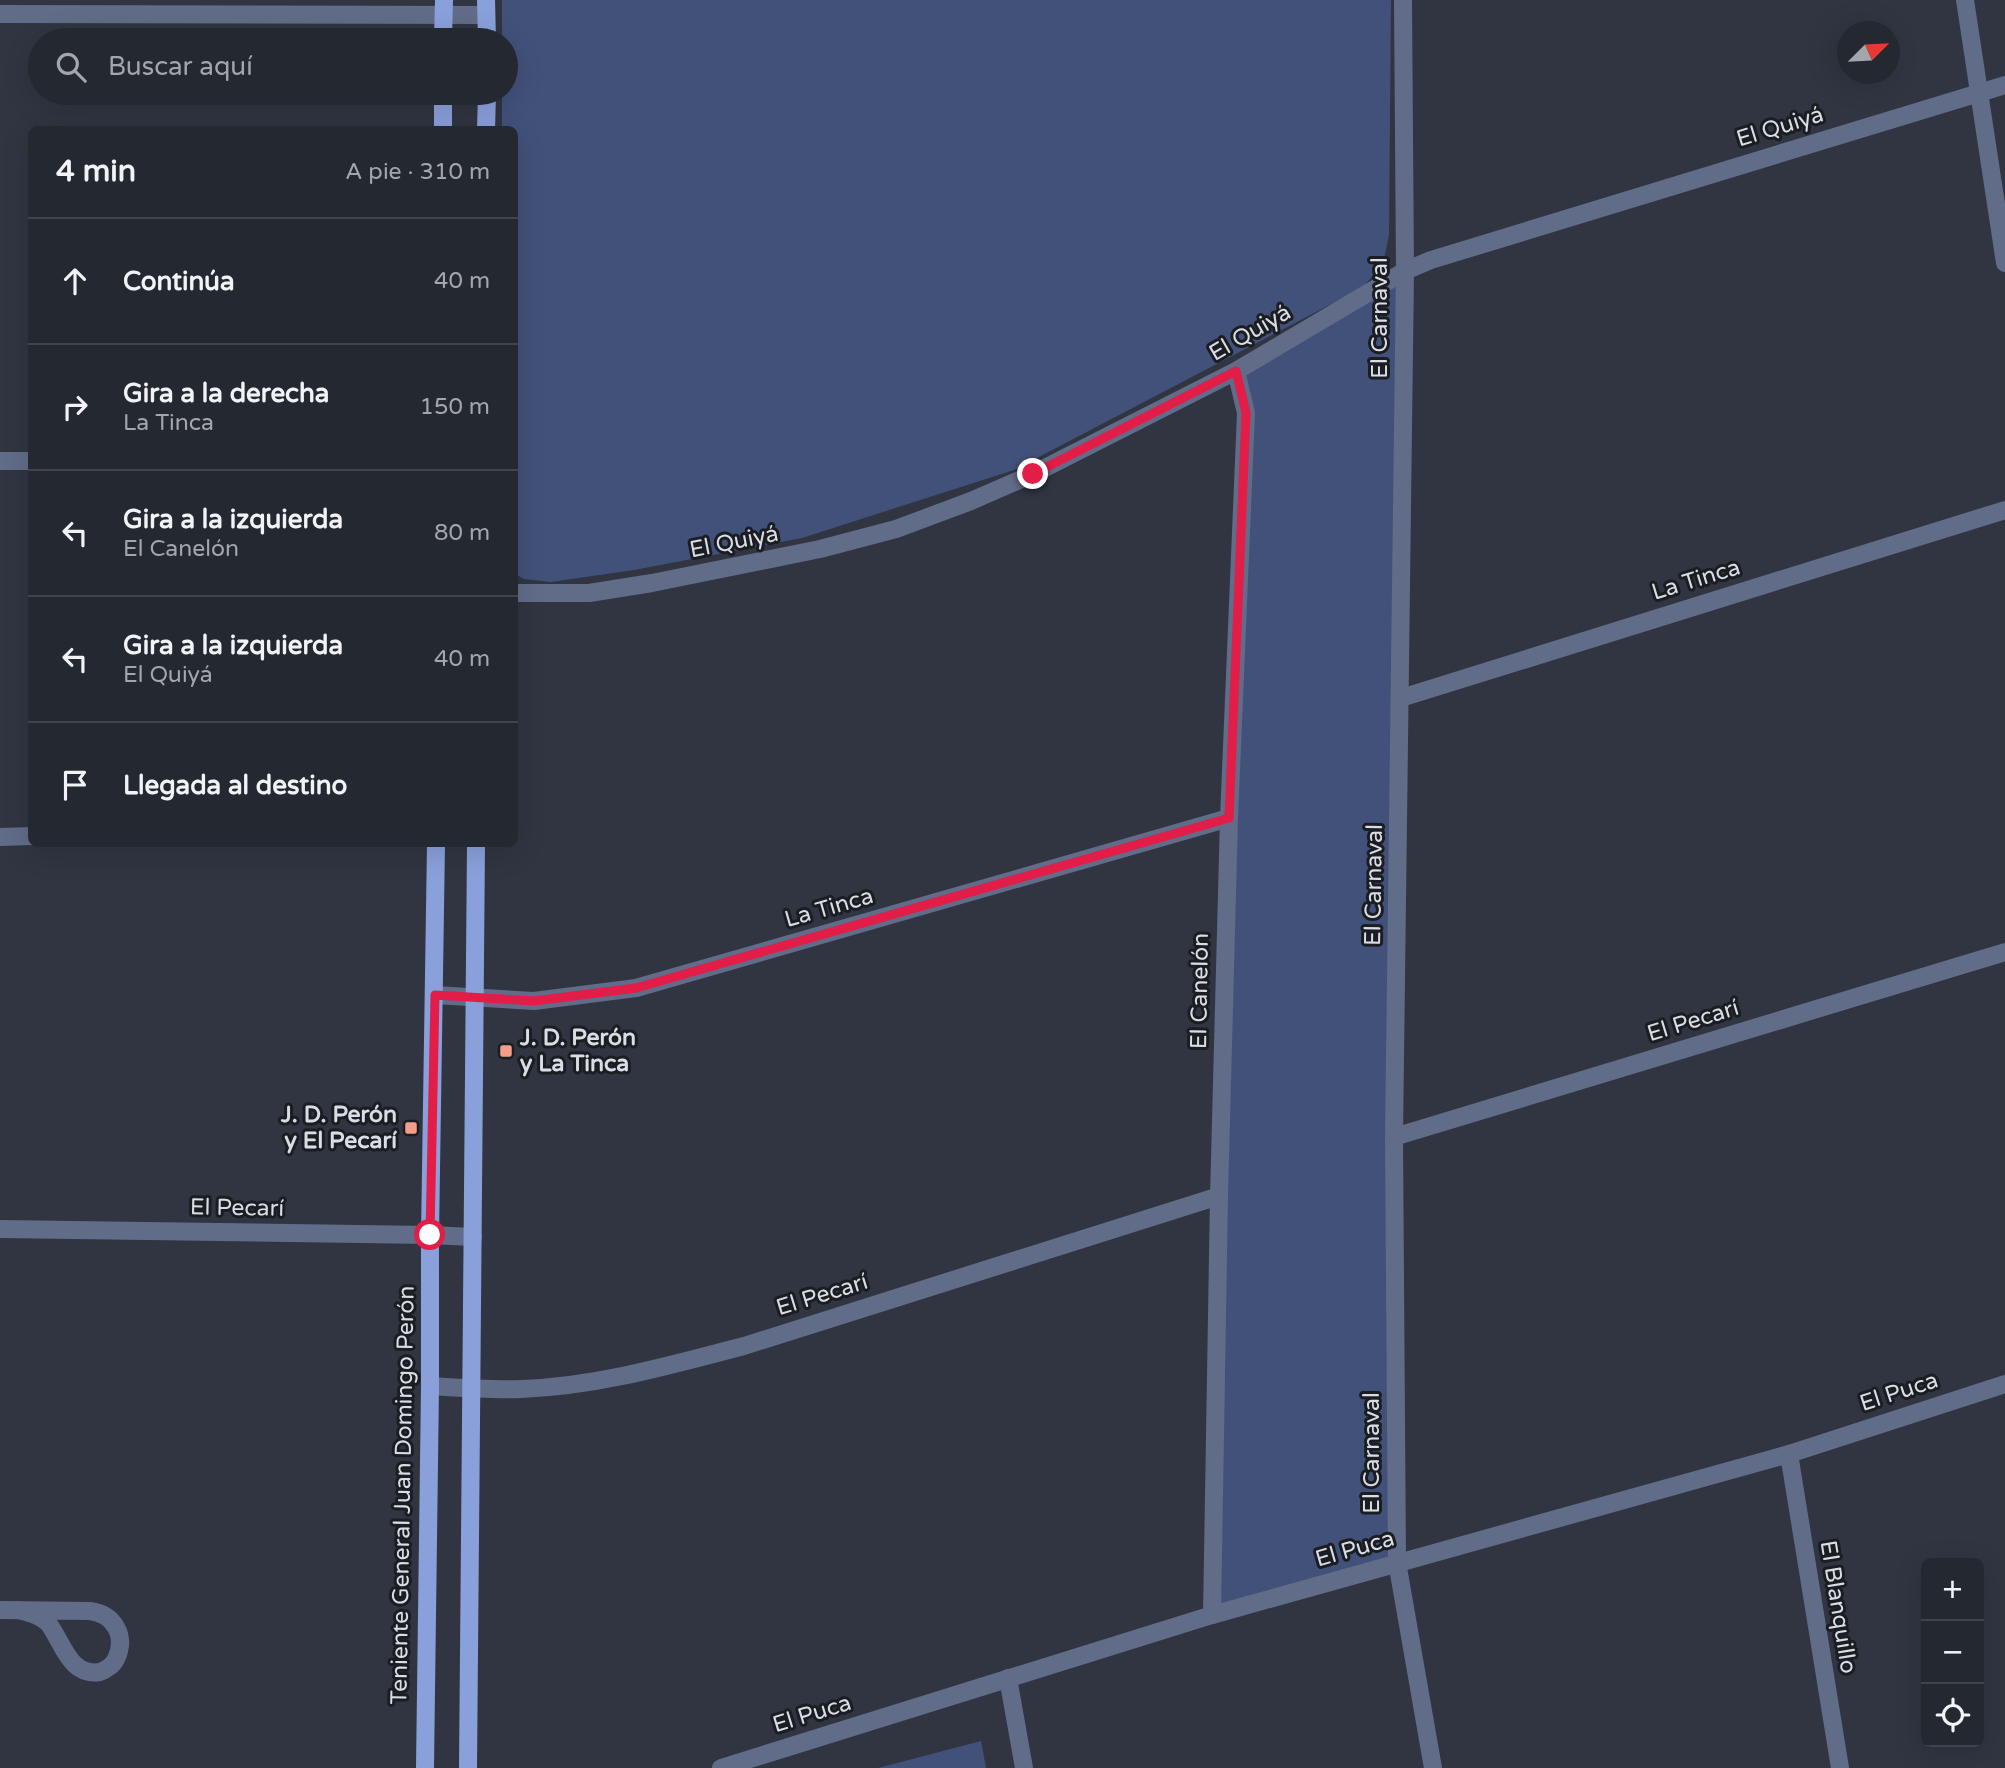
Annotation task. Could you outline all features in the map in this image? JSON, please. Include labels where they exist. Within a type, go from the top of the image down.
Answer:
[{"type":"main road","points":[[486,7],[487,28]]},
{"type":"main road","points":[[443,28],[444,8]]},
{"type":"main road","points":[[443,105],[443,126]]},
{"type":"main road","points":[[486,126],[487,105]]},
{"type":"main road","name":"Teniente General Juan Domingo Perón","points":[[425,1768],[436,847]]},
{"type":"main road","points":[[468,1768],[476,847]]},
{"type":"street","name":"El Carnaval","points":[[1403,0],[1405,271],[1394,1137],[1397,1562],[1433,1768]]},
{"type":"street","points":[[1965,0],[2005,263]]},
{"type":"street","points":[[0,13],[486,7]]},
{"type":"street","name":"El Quiyá","points":[[518,593],[589,593],[652,583],[820,550],[896,529],[1033,474],[1236,371],[1405,271],[1444,256],[2005,85]]},
{"type":"street","name":"El Canelón","points":[[1212,1615],[1229,818],[1246,413],[1236,371]]},
{"type":"street","points":[[0,461],[28,461]]},
{"type":"street","name":"La Tinca","points":[[1401,698],[2005,510]]},
{"type":"street","name":"La Tinca","points":[[435,995],[534,1001],[636,988],[1229,818]]},
{"type":"street","points":[[0,837],[28,836]]},
{"type":"street","name":"El Pecarí","points":[[1394,1137],[2005,953]]},
{"type":"street","name":"El Pecarí","points":[[430,1386],[522,1389],[606,1380],[673,1365],[744,1346],[1219,1196]]},
{"type":"street","name":"El Pecarí","points":[[0,1229],[473,1237]]},
{"type":"street","name":"El Puca","points":[[720,1768],[1212,1615],[1789,1454],[2005,1384]]},
{"type":"street","name":"El Blanquillo","points":[[1789,1454],[1840,1768]]},
{"type":"street","points":[[0,1610],[19,1610],[102,1613],[117,1628],[120,1639],[115,1662],[104,1671],[80,1670],[69,1659],[47,1622],[35,1614],[19,1610]]},
{"type":"street","points":[[1008,1678],[1024,1768]]},
{"type":"shaded area","points":[[502,0],[1391,0],[1389,235],[1383,264],[1362,288],[1014,470],[802,538],[634,570],[551,582],[524,579],[518,576],[518,126],[502,126],[502,105],[518,105],[518,28],[502,28]]},
{"type":"shaded area","points":[[1405,271],[1397,1562],[1212,1615],[1246,413],[1236,371]]},
{"type":"shaded area","points":[[981,1741],[986,1768],[878,1768]]},
{"type":"place","name":"J. D. Perón y La Tinca","points":[[506,1051]]},
{"type":"place","name":"J. D. Perón y El Pecarí","points":[[411,1128]]},
{"type":"route","points":[[430,1235],[435,995],[534,1001],[636,988],[1229,818],[1246,413],[1236,371],[1033,474]]}]
